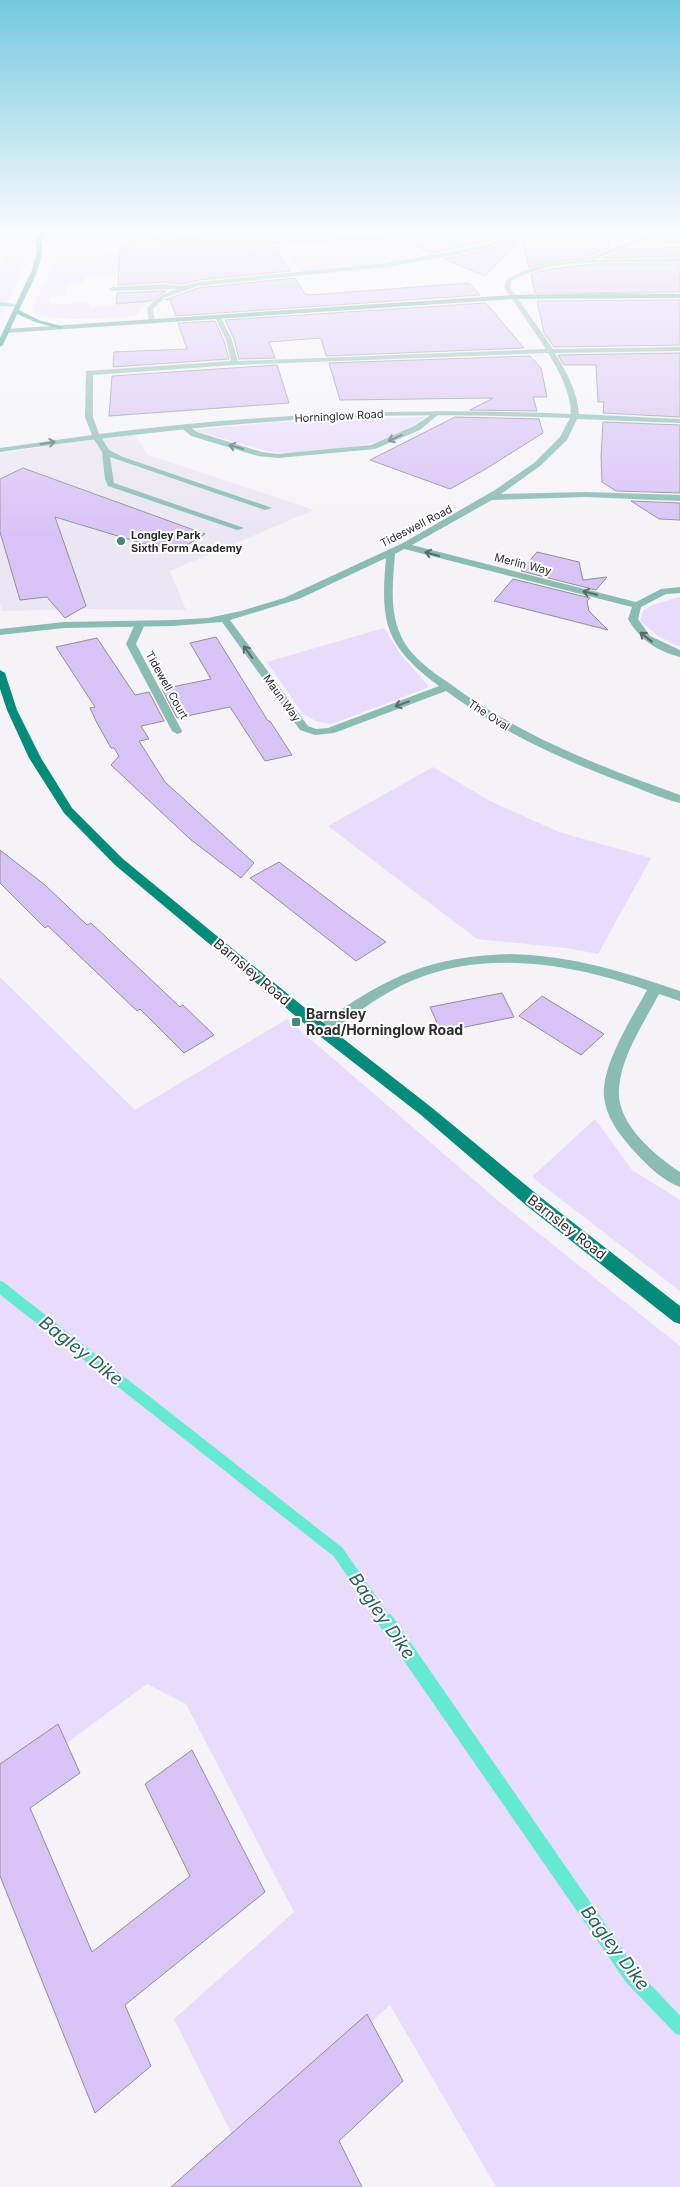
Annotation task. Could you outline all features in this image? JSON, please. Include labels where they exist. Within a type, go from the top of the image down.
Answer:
[{"type":"main road","name":"Barnsley Road","points":[[0,673],[12,710],[35,758],[68,810],[119,862],[533,1201],[680,1316]]},
{"type":"street","points":[[226,334],[235,363]]},
{"type":"street","points":[[537,334],[564,373],[570,386],[575,416]]},
{"type":"street","points":[[96,436],[88,417],[89,373],[235,363],[548,351],[680,349]]},
{"type":"street","name":"Horninglow Road","points":[[0,450],[96,436],[312,417],[437,413],[575,416],[680,421]]},
{"type":"street","name":"Tideswell Road","points":[[0,632],[53,625],[167,624],[224,618],[262,609],[296,597],[403,546],[491,497],[560,444],[569,431],[575,416]]},
{"type":"street","points":[[491,497],[600,494],[680,498]]},
{"type":"street","name":"Merlin Way","points":[[403,546],[637,605]]},
{"type":"street","name":"The Oval","points":[[391,552],[387,586],[388,610],[396,636],[418,664],[447,687],[500,723],[558,753],[614,776],[680,799]]},
{"type":"street","points":[[680,590],[664,591],[637,605],[632,619],[640,633],[655,644],[680,654]]},
{"type":"street","name":"Maun Way","points":[[224,618],[304,728],[315,732],[330,731],[447,687]]},
{"type":"street","points":[[322,1030],[387,988],[416,974],[470,961],[510,958],[553,962],[603,971],[680,996]]},
{"type":"street","points":[[655,988],[617,1065],[611,1091],[616,1114],[643,1153],[680,1180]]},
{"type":"lane","points":[[184,427],[194,434],[261,454],[278,456],[372,447],[417,428],[437,413]]},
{"type":"lane","points":[[96,436],[106,452],[108,479],[111,484],[240,528]]},
{"type":"lane","points":[[106,452],[120,459],[268,508]]},
{"type":"lane","name":"Tidewell Court","points":[[140,624],[133,636],[131,644],[133,650],[177,731]]},
{"type":"shaded area","points":[[426,417],[406,430],[368,444],[352,448],[302,453],[270,452],[193,430],[277,422]]},
{"type":"shaded area","name":"Longley Park Sixth Form Academy","points":[[134,434],[148,455],[314,510],[170,571],[186,610],[92,609],[2,611],[0,604],[0,454],[61,443]]},
{"type":"shaded area","points":[[680,597],[680,647],[658,636],[640,621],[643,611],[652,605]]},
{"type":"shaded area","points":[[384,628],[401,655],[429,687],[332,724],[318,722],[303,714],[267,662]]},
{"type":"shaded area","points":[[433,767],[490,801],[559,832],[651,858],[598,954],[567,948],[477,939],[328,826]]},
{"type":"shaded area","points":[[0,977],[135,1110],[287,1019],[502,1204],[680,1346],[680,2187],[496,2187],[390,2005],[237,2144],[174,2019],[294,1912],[186,1704],[147,1684],[0,1792]]},
{"type":"shaded area","points":[[595,1119],[632,1170],[680,1200],[680,1291],[532,1177]]},
{"type":"building","points":[[182,334],[221,334],[229,359],[113,367],[114,352],[187,349]]},
{"type":"building","points":[[232,334],[512,334],[524,348],[326,356],[321,338],[269,342],[275,358],[239,359]]},
{"type":"building","points":[[545,334],[680,334],[680,345],[554,347]]},
{"type":"building","points":[[680,353],[680,417],[603,413],[604,402],[598,402],[596,365],[564,365],[558,355]]},
{"type":"building","points":[[530,356],[541,368],[547,397],[533,397],[537,411],[470,410],[493,398],[340,400],[329,363]]},
{"type":"building","points":[[277,365],[289,403],[109,416],[112,376]]},
{"type":"building","points":[[455,417],[539,419],[543,433],[450,489],[370,460]]},
{"type":"building","points":[[603,422],[680,425],[680,493],[616,491],[602,482]]},
{"type":"building","points":[[23,468],[205,534],[174,553],[55,517],[86,606],[65,618],[47,597],[20,600],[0,532],[0,479]]},
{"type":"building","points":[[631,501],[680,503],[680,520],[659,519]]},
{"type":"building","points":[[537,552],[579,562],[583,580],[607,577],[596,590],[521,571]]},
{"type":"building","points":[[513,579],[590,598],[587,601],[589,611],[608,630],[494,601]]},
{"type":"building","points":[[216,637],[268,721],[270,721],[292,755],[265,761],[230,707],[177,718],[162,689],[211,679],[190,643]]},
{"type":"building","points":[[97,638],[135,695],[149,692],[164,721],[141,726],[149,739],[139,741],[165,782],[254,863],[241,878],[190,839],[111,765],[119,756],[114,748],[111,748],[97,723],[90,708],[95,707],[56,647]]},
{"type":"building","points":[[0,850],[45,885],[87,925],[91,923],[180,1007],[183,1005],[214,1035],[184,1053],[140,1009],[137,1011],[48,926],[45,928],[0,883]]},
{"type":"building","points":[[279,862],[386,942],[356,961],[250,878]]},
{"type":"building","points":[[502,993],[514,1017],[441,1032],[430,1007]]},
{"type":"building","points":[[542,996],[604,1034],[581,1055],[519,1016]]},
{"type":"building","points":[[58,1724],[80,1773],[30,1808],[92,1952],[190,1876],[145,1784],[192,1750],[265,1892],[125,2005],[151,2066],[95,2113],[0,1876],[0,1764]]},
{"type":"building","points":[[367,2014],[403,2081],[339,2141],[362,2187],[171,2187]]},
{"type":"waterway","name":"Bagley Dike","points":[[0,1287],[338,1552],[387,1623]]},
{"type":"waterway","name":"Bagley Dike","points":[[386,1621],[633,1978],[680,2027]]},
{"type":"place","name":"Longley Park Sixth Form Academy","points":[[121,541]]},
{"type":"place","name":"Barnsley Road/Horninglow Road","points":[[296,1022]]}]
